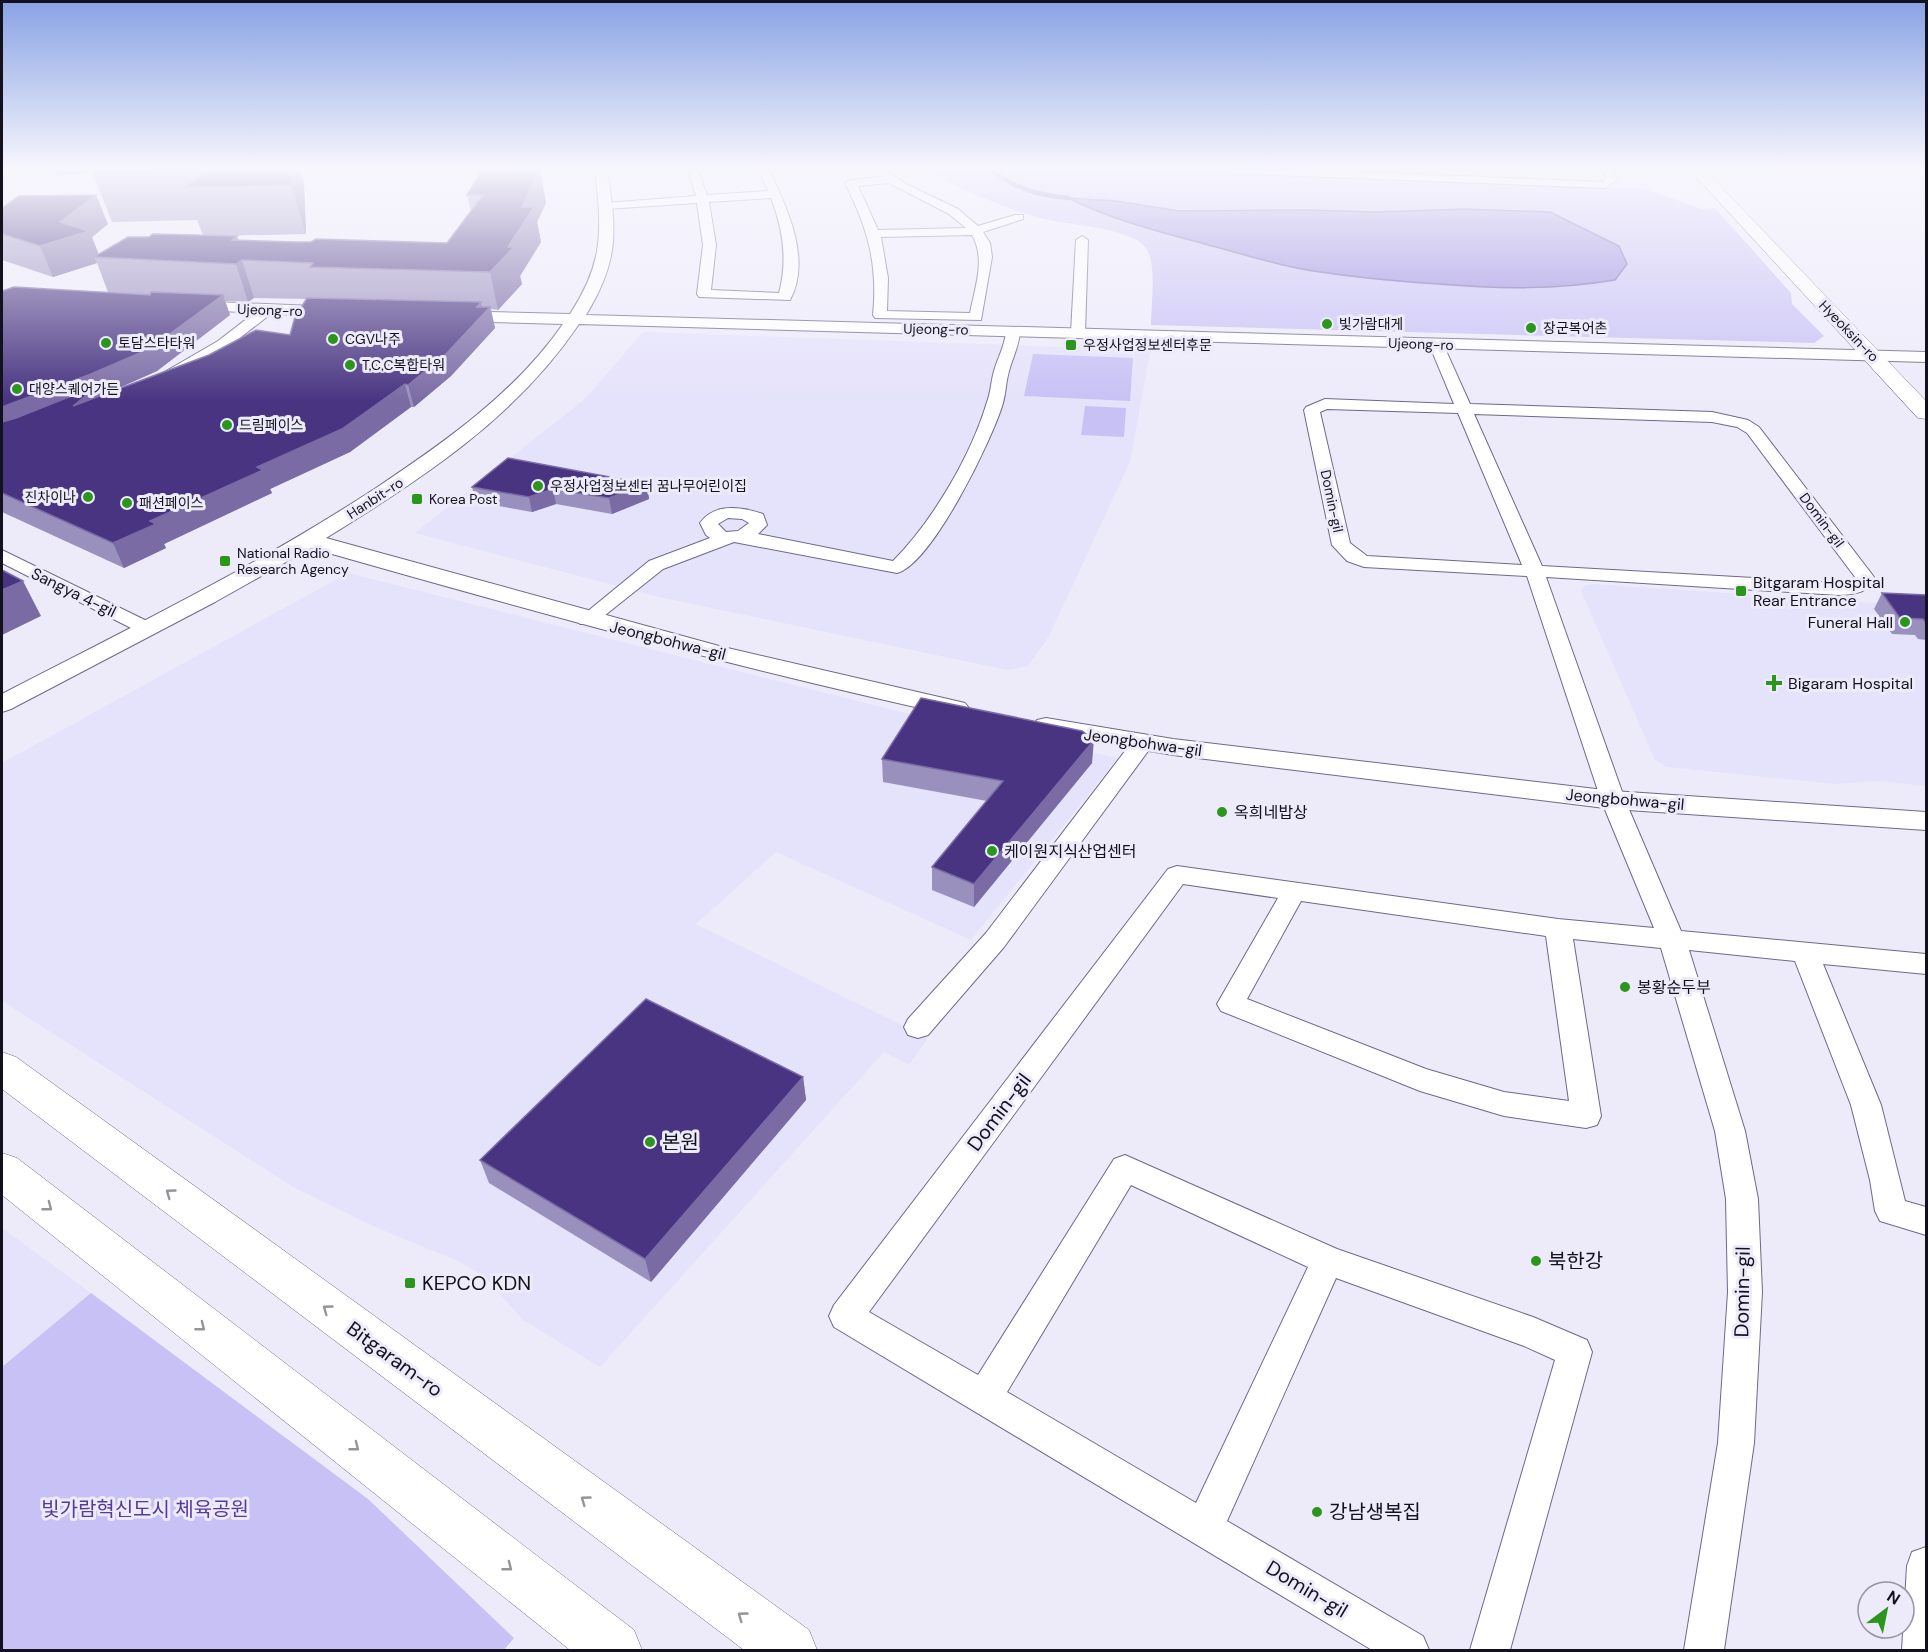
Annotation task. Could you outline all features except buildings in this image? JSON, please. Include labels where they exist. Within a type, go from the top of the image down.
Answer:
[{"type":"main road","name":"Hyeoksin-ro","points":[[1770,247],[1926,413]]},
{"type":"main road","name":"Bitgaram-ro","points":[[2,1068],[789,1650]]},
{"type":"main road","points":[[2,1171],[614,1650]]},
{"type":"street","name":"Hanbit-ro","points":[[2,704],[231,585],[308,540],[392,487],[476,424],[507,399],[546,360],[590,296],[604,261],[605,247]]},
{"type":"street","points":[[710,247],[704,294],[785,297],[792,271],[792,247]]},
{"type":"street","points":[[877,247],[883,271],[880,315],[976,317],[986,255],[982,247]]},
{"type":"street","points":[[1078,333],[1082,247]]},
{"type":"street","name":"Ujeong-ro","points":[[175,306],[350,313]]},
{"type":"street","points":[[154,381],[192,363],[223,344],[267,310]]},
{"type":"street","name":"Ujeong-ro","points":[[432,315],[1926,357]]},
{"type":"street","points":[[587,620],[656,565],[733,538],[897,567],[919,545],[952,496],[976,448],[995,403],[1002,369],[1012,344],[1013,331]]},
{"type":"street","name":"Domin-gil","points":[[1436,344],[1535,572],[1613,800],[1672,939],[1730,1131],[1742,1199],[1744,1292],[1736,1443],[1704,1650]]},
{"type":"street","name":"Domin-gil","points":[[1325,404],[1462,407],[1712,417],[1742,423],[1753,430],[1865,577],[1863,583],[1855,588],[1839,589],[1535,572],[1377,564],[1354,557],[1341,545],[1312,410],[1325,404]]},
{"type":"street","name":"Jeongbohwa-gil","points":[[308,540],[587,620],[830,682],[974,711]]},
{"type":"street","name":"Sangya 4-gil","points":[[4,560],[146,628]]},
{"type":"street","name":"Jeongbohwa-gil","points":[[1027,722],[1143,743],[1613,800],[1926,821]]},
{"type":"street","points":[[918,1027],[995,940],[1143,743]]},
{"type":"street","name":"Domin-gil","points":[[1409,1650],[846,1316],[1177,875],[1558,928],[1926,964]]},
{"type":"street","points":[[1294,891],[1231,1004],[1420,1078],[1504,1104],[1586,1116],[1558,928]]},
{"type":"street","points":[[1805,952],[1866,1105],[1886,1180],[1891,1211],[1926,1221]]},
{"type":"street","points":[[984,1397],[1125,1168],[1328,1260],[1533,1333],[1575,1352],[1490,1650]]},
{"type":"street","points":[[1204,1527],[1328,1260]]},
{"type":"street","points":[[1922,1650],[1926,1566]]},
{"type":"shaded area","points":[[1214,247],[1619,247],[1627,264],[1615,280],[1526,288],[1405,282],[1356,277],[1307,270]]},
{"type":"shaded area","points":[[643,332],[1123,349],[1151,346],[1130,462],[1049,636],[1028,666],[1007,670],[659,597],[415,533],[585,399]]},
{"type":"shaded area","points":[[348,573],[925,718],[1118,758],[971,940],[776,852],[696,924],[928,1038],[909,1065],[884,1052],[600,1367],[523,1320],[483,1275],[458,1261],[375,1227],[293,1187],[2,1001],[2,763]]},
{"type":"shaded area","name":"Bigaram Hospital","points":[[1592,584],[1921,606],[1926,603],[1926,786],[1879,781],[1833,784],[1667,767],[1655,760],[1581,591],[1584,586]]},
{"type":"shaded area","points":[[2,1228],[91,1293],[2,1367]]},
{"type":"green space","points":[[1750,247],[1791,293],[1792,304],[1824,336],[1814,343],[1151,325],[1153,285],[1151,264],[1146,248]]},
{"type":"green space","points":[[1033,354],[1133,358],[1130,401],[1024,396]]},
{"type":"green space","points":[[1085,406],[1126,408],[1124,437],[1081,435]]},
{"type":"green space","name":"빛가람혁신도시 체육공원","points":[[91,1293],[368,1499],[514,1638],[504,1650],[2,1650],[2,1367]]},
{"type":"place","name":"빛가람대게","points":[[1327,324]]},
{"type":"place","name":"장군복어촌","points":[[1531,328]]},
{"type":"place","name":"CGV나주","points":[[333,339]]},
{"type":"place","name":"토담스타타워","points":[[106,343]]},
{"type":"place","name":"우정사업정보센터후문","points":[[1071,345]]},
{"type":"place","name":"T.C.C복합타워","points":[[350,365]]},
{"type":"place","name":"대양스퀘어가든","points":[[17,389]]},
{"type":"place","name":"드림페이스","points":[[227,425]]},
{"type":"place","name":"우정사업정보센터 꿈나무어린이집","points":[[538,486]]},
{"type":"place","name":"진차이나","points":[[88,497]]},
{"type":"place","name":"Korea Post","points":[[417,499]]},
{"type":"place","name":"패션페이스","points":[[127,503]]},
{"type":"place","name":"National Radio Research Agency","points":[[225,561]]},
{"type":"place","name":"Bitgaram Hospital Rear Entrance","points":[[1741,591]]},
{"type":"place","name":"Funeral Hall","points":[[1905,622]]},
{"type":"place","name":"Bigaram Hospital","points":[[1774,683]]},
{"type":"place","name":"옥희네밥상","points":[[1222,812]]},
{"type":"place","name":"케이원지식산업센터","points":[[992,851]]},
{"type":"place","name":"봉황순두부","points":[[1625,987]]},
{"type":"place","name":"본원","points":[[650,1142]]},
{"type":"place","name":"북한강","points":[[1536,1261]]},
{"type":"place","name":"KEPCO KDN","points":[[410,1283]]},
{"type":"place","name":"강남생복집","points":[[1317,1512]]}]
